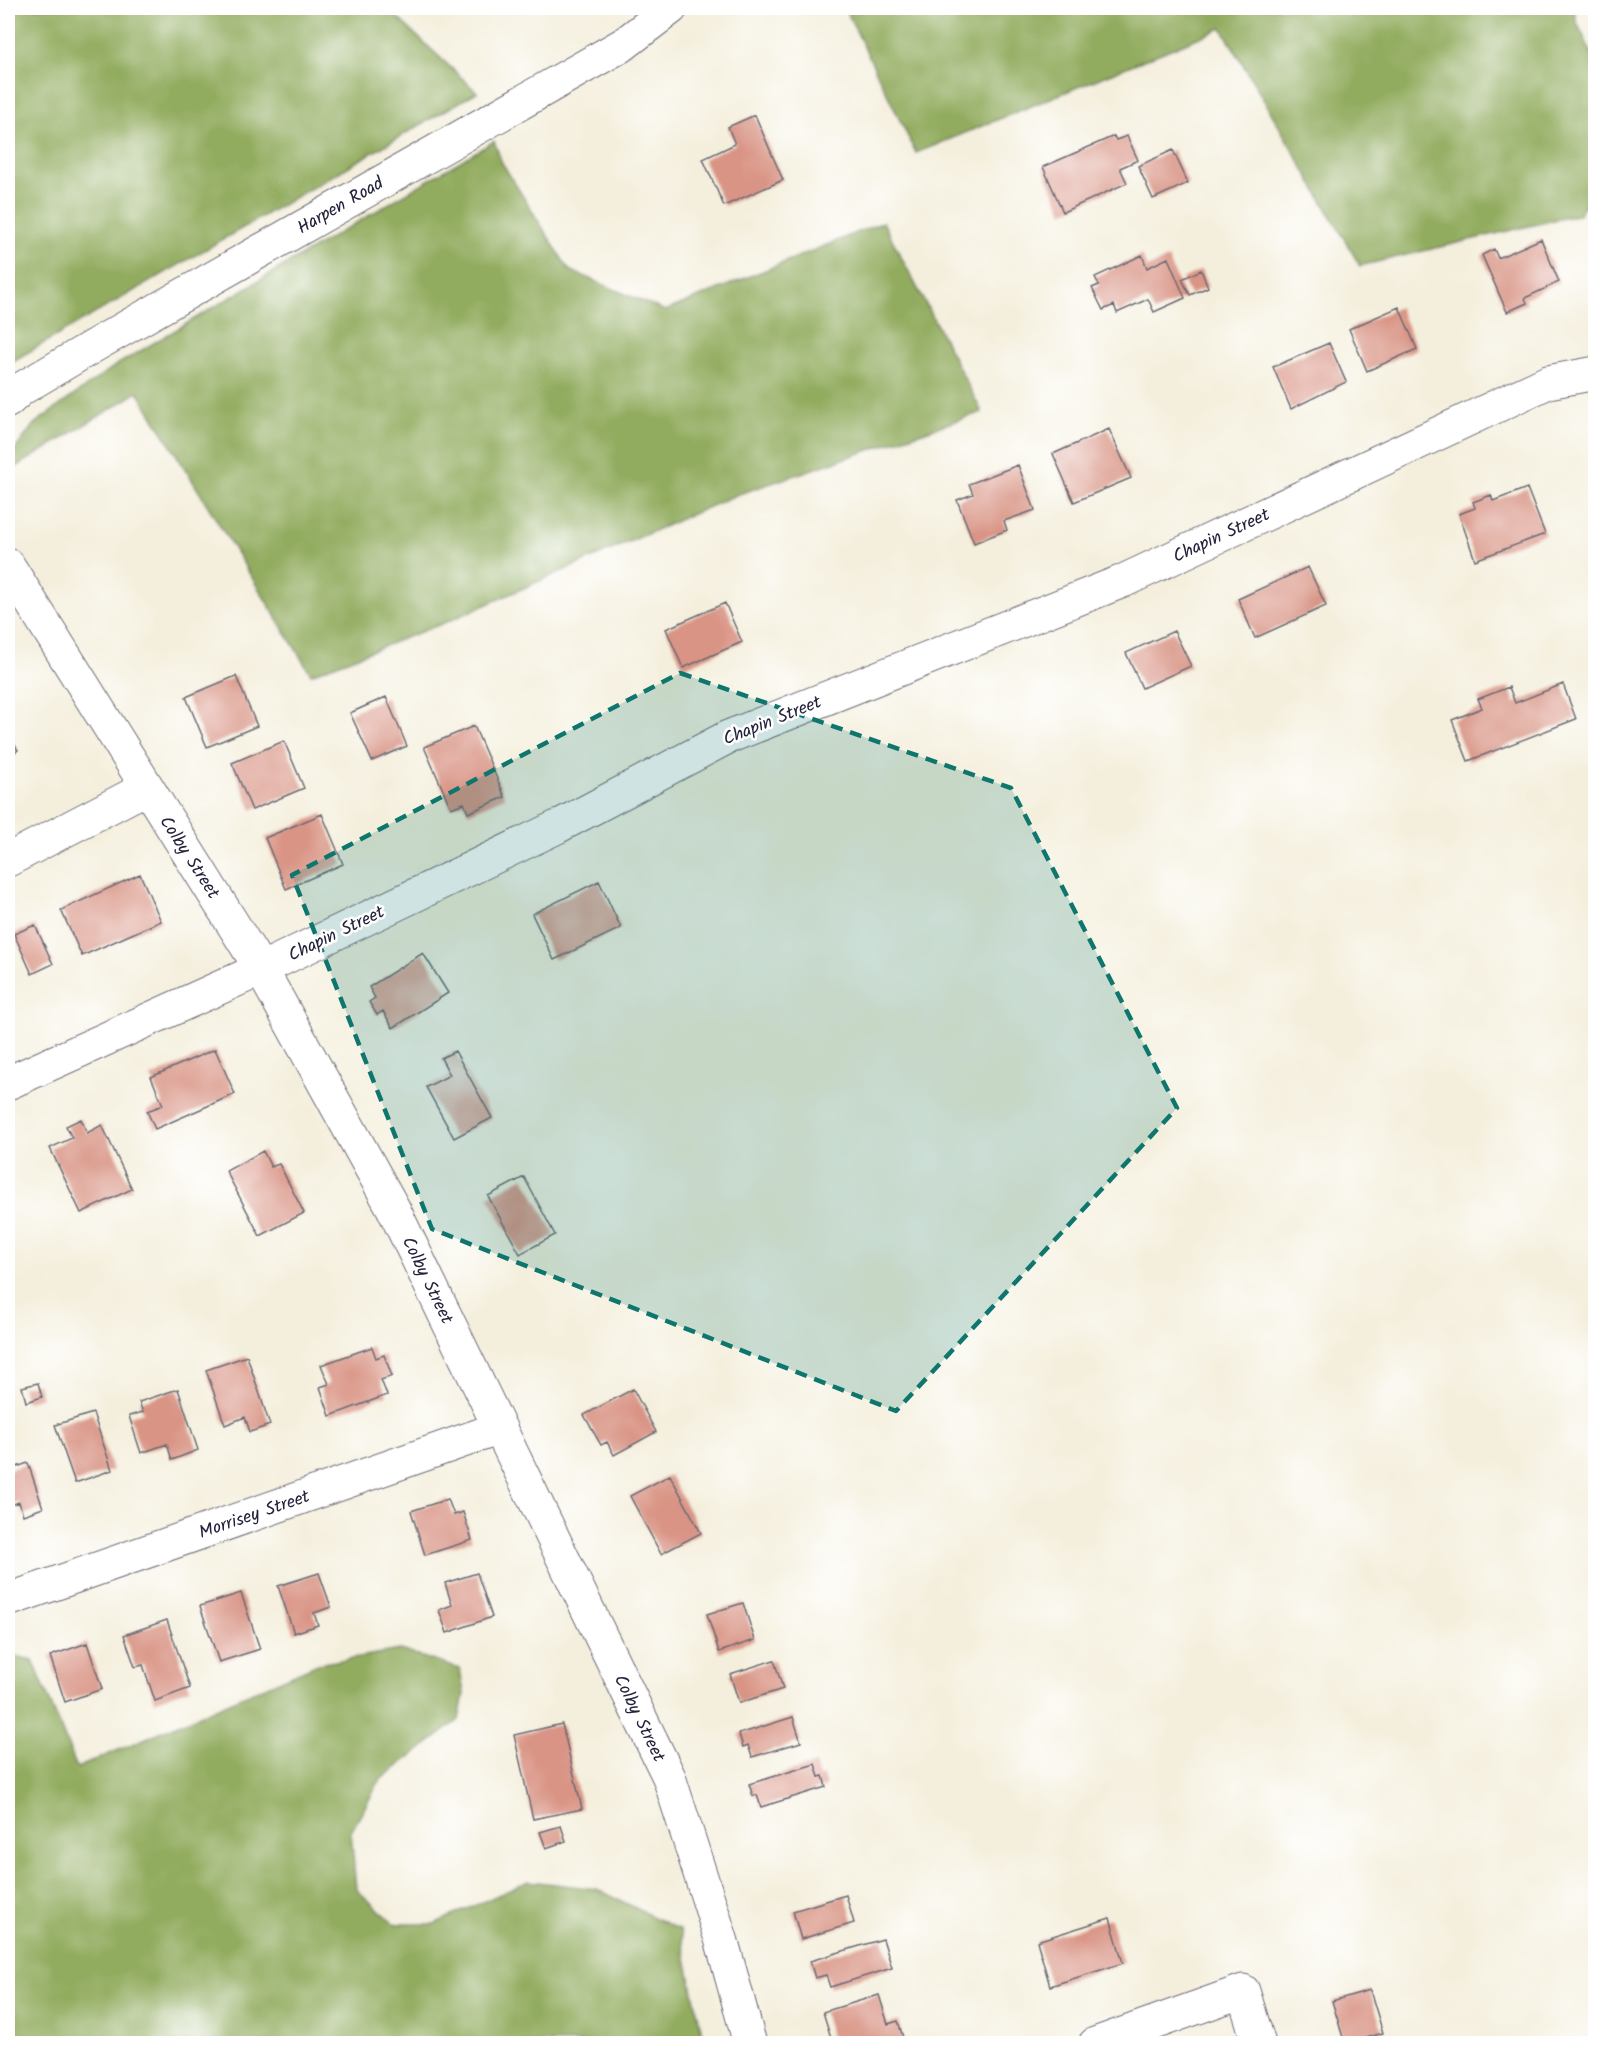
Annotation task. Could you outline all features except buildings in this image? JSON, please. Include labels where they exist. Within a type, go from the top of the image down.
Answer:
[{"type":"street","name":"Harpen Road","points":[[8,401],[21,389],[97,344],[624,44],[671,8]]},
{"type":"street","name":"Chapin Street","points":[[8,1083],[261,969],[557,827],[728,737],[1123,581],[1548,382],[1596,373]]},
{"type":"street","name":"Colby Street","points":[[8,566],[261,969],[393,1208],[669,1777],[722,1942],[750,2043]]},
{"type":"street","points":[[8,860],[146,788]]},
{"type":"street","name":"Morrisey Street","points":[[8,1600],[500,1428]]},
{"type":"street","points":[[1095,2043],[1243,1991],[1259,2043]]},
{"type":"highlighted area","points":[[680,673],[1011,788],[1177,1108],[896,1411],[432,1229],[292,875]]},
{"type":"green space","points":[[8,8],[387,8],[477,92],[8,364]]},
{"type":"green space","points":[[845,8],[1574,8],[1577,23],[1596,62],[1595,185],[1580,214],[1360,266],[1222,28],[916,153]]},
{"type":"green space","points":[[494,141],[502,163],[569,270],[665,311],[883,222],[982,412],[736,495],[444,623],[311,674],[138,392],[8,472],[11,455],[34,424],[115,366]]},
{"type":"green space","points":[[400,1650],[460,1669],[464,1694],[459,1720],[380,1780],[351,1832],[356,1889],[394,1924],[434,1924],[529,1881],[597,1889],[680,1930],[704,2043],[8,2043],[8,1655],[33,1660],[77,1768],[318,1664]]}]
